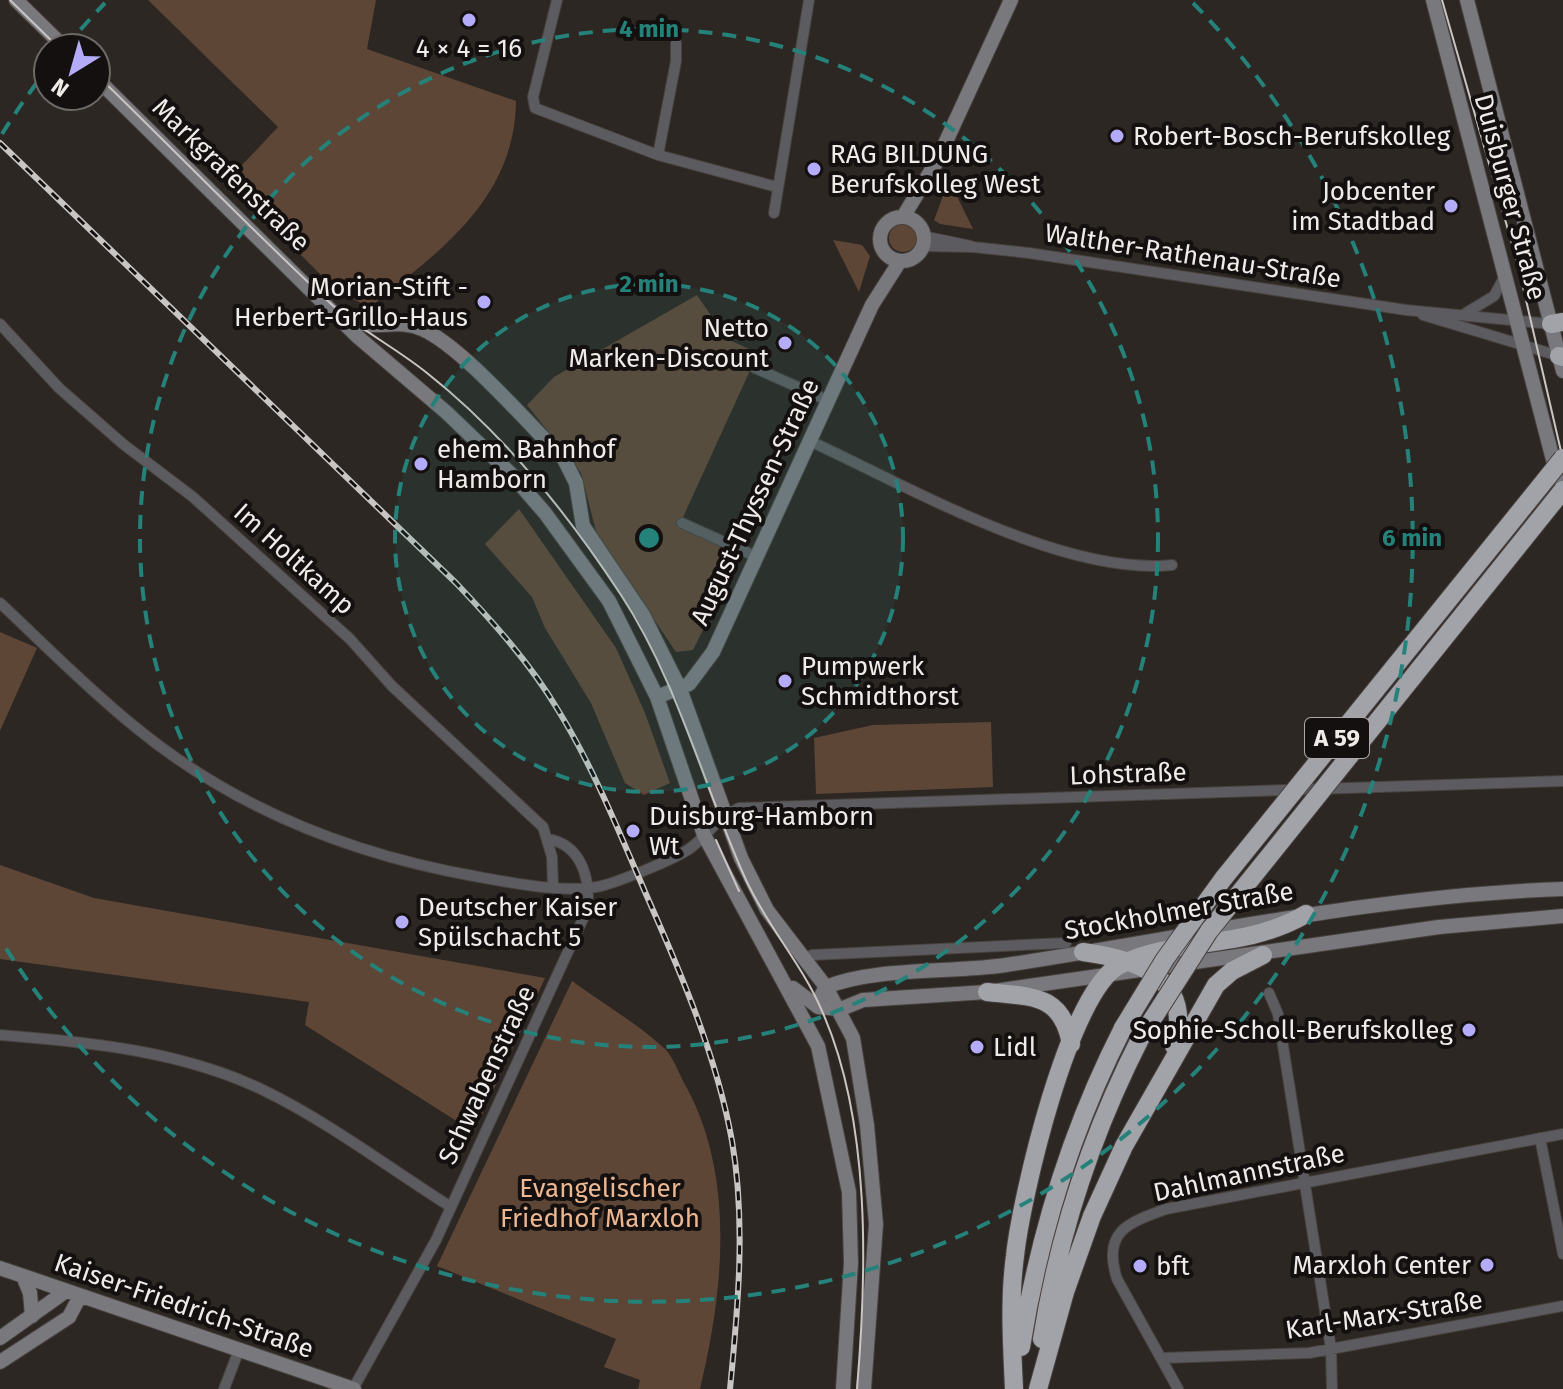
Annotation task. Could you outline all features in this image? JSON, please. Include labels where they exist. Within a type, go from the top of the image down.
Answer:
[{"type":"highway","name":"A 59","points":[[1015,1389],[1030,1294],[1052,1201],[1081,1118],[1123,1028],[1165,959],[1223,879],[1563,458]]},
{"type":"highway","name":"A 59","points":[[1037,1389],[1051,1289],[1074,1195],[1099,1125],[1141,1037],[1209,931],[1563,490]]},
{"type":"highway","points":[[1015,1389],[1012,1303],[1020,1212],[1044,1119],[1091,997],[1105,976],[1132,960],[1236,940],[1285,926],[1306,914]]},
{"type":"highway","points":[[1075,948],[1132,960],[1149,970],[1168,988],[1178,1017],[1167,1068]]},
{"type":"highway","points":[[1037,1389],[1087,1226],[1124,1146],[1216,985],[1243,963],[1263,955]]},
{"type":"highway","points":[[987,992],[1027,996],[1054,1005],[1064,1016],[1071,1044]]},
{"type":"main road","points":[[16,0],[49,32]]},
{"type":"main road","points":[[937,161],[913,258],[900,261],[886,254],[880,244],[881,232],[889,220],[903,217],[937,161],[1011,0]]},
{"type":"main road","name":"Duisburger Straße","points":[[1433,0],[1563,499]]},
{"type":"main road","name":"Duisburger Straße","points":[[1467,0],[1557,323],[1562,361]]},
{"type":"main road","name":"Markgrafenstraße","points":[[112,94],[332,307],[358,337],[457,423],[545,513],[609,601],[657,697],[704,835],[749,923],[787,982],[812,1029],[839,1130],[849,1192],[851,1263],[843,1389]]},
{"type":"main road","points":[[903,217],[921,235]]},
{"type":"main road","name":"August-Thyssen-Straße","points":[[872,305],[886,254]]},
{"type":"main road","name":"August-Thyssen-Straße","points":[[657,697],[680,689],[702,669],[713,652],[872,305],[900,261]]},
{"type":"main road","name":"Markgrafenstraße","points":[[332,307],[356,324],[372,328],[406,322],[444,342],[564,459],[576,483],[583,526],[643,615],[680,689],[740,857],[767,910],[841,1009],[856,1050],[874,1188],[875,1266],[864,1389]]},
{"type":"main road","name":"Stockholmer Straße","points":[[826,987],[856,978],[975,968],[1075,948],[1306,914],[1480,893],[1563,889]]},
{"type":"main road","name":"Stockholmer Straße","points":[[820,1007],[841,1009],[863,1000],[987,992],[1263,955],[1439,927],[1563,916]]},
{"type":"main road","points":[[787,982],[820,1007]]},
{"type":"main road","points":[[812,1029],[826,987]]},
{"type":"main road","name":"Kaiser-Friedrich-Straße","points":[[0,1268],[354,1389]]},
{"type":"main road","points":[[23,1276],[30,1293],[32,1316]]},
{"type":"main road","points":[[0,1338],[73,1294]]},
{"type":"main road","points":[[0,1362],[69,1317],[73,1294]]},
{"type":"street","points":[[557,0],[533,97],[533,103],[540,112],[658,155],[777,187]]},
{"type":"street","points":[[774,213],[809,0]]},
{"type":"street","points":[[658,155],[676,61],[676,43]]},
{"type":"street","name":"Walther-Rathenau-Straße","points":[[921,235],[973,247],[1406,310],[1466,313],[1519,324],[1557,323]]},
{"type":"street","points":[[1466,313],[1494,296],[1506,273]]},
{"type":"street","name":"Walther-Rathenau-Straße","points":[[1406,310],[1524,346],[1562,361]]},
{"type":"street","name":"Im Holtkamp","points":[[0,324],[80,407],[193,497],[350,639],[392,686],[543,827],[552,857],[553,886]]},
{"type":"street","points":[[755,368],[829,401]]},
{"type":"street","points":[[810,441],[1029,542],[1146,568],[1172,565]]},
{"type":"street","points":[[682,523],[757,557]]},
{"type":"street","points":[[0,603],[133,726],[170,754],[268,811],[320,836],[378,856],[442,870],[553,886],[590,888],[605,886],[692,848],[724,815]]},
{"type":"street","name":"Lohstraße","points":[[724,815],[739,808],[1563,781]]},
{"type":"street","name":"Im Holtkamp","points":[[547,839],[558,840],[570,850],[586,869],[590,888]]},
{"type":"street","name":"Schwabenstraße","points":[[354,1389],[451,1207],[587,910],[590,888]]},
{"type":"street","name":"Stockholmer Straße","points":[[802,959],[812,955],[1075,948]]},
{"type":"street","points":[[1269,993],[1278,1014],[1306,1183],[1331,1349],[1332,1389]]},
{"type":"street","points":[[0,1035],[132,1049],[226,1075],[301,1110],[451,1207]]},
{"type":"street","name":"Dahlmannstraße","points":[[1178,1389],[1117,1279],[1112,1262],[1112,1247],[1118,1234],[1131,1222],[1166,1209],[1563,1134]]},
{"type":"street","points":[[1540,1138],[1563,1254]]},
{"type":"street","name":"Karl-Marx-Straße","points":[[1163,1358],[1309,1353],[1563,1306]]},
{"type":"street","points":[[224,1389],[239,1350]]},
{"type":"green space","points":[[148,0],[376,0],[367,49],[516,101],[512,136],[502,167],[488,195],[446,243],[370,307],[338,292],[227,181],[278,127]]},
{"type":"green space","points":[[949,180],[973,229],[940,224],[934,220]]},
{"type":"green space","points":[[903,224],[913,228],[917,238],[913,248],[903,252],[893,248],[889,238],[893,228]]},
{"type":"green space","points":[[833,240],[862,245],[870,256],[859,292]]},
{"type":"green space","points":[[697,295],[727,339],[758,353],[679,526],[740,555],[693,650],[676,652],[597,535],[581,473],[527,405],[554,377]]},
{"type":"green space","points":[[519,509],[616,648],[645,713],[670,783],[644,795],[625,783],[591,703],[545,628],[532,597],[485,544]]},
{"type":"green space","points":[[0,632],[37,648],[0,731]]},
{"type":"green space","points":[[991,722],[993,787],[816,794],[814,738],[873,725]]},
{"type":"green space","points":[[0,865],[94,898],[545,978],[474,1132],[305,1025],[309,1002],[0,959]]},
{"type":"green space","name":"Evangelischer Friedhof Marxloh","points":[[572,981],[665,1049],[700,1117],[718,1193],[720,1232],[715,1312],[700,1389],[638,1389],[640,1380],[604,1367],[616,1339],[437,1266]]},
{"type":"tram line","points":[[10,0],[43,32]]},
{"type":"tram line","points":[[1442,0],[1517,261],[1563,460]]},
{"type":"tram line","points":[[112,90],[330,303],[427,373],[508,448],[601,565],[641,628],[674,698],[746,880],[814,994],[838,1054],[850,1100],[862,1197],[863,1296],[857,1389]]},
{"type":"tram line","points":[[716,840],[739,891]]},
{"type":"railway","points":[[0,143],[456,583],[523,659],[571,733],[607,804],[674,959],[698,1019],[726,1110],[736,1172],[740,1234],[730,1389]]},
{"type":"place","name":"4 × 4 = 16","points":[[469,20]]},
{"type":"place","name":"Robert-Bosch-Berufskolleg","points":[[1117,136]]},
{"type":"place","name":"RAG BILDUNG Berufskolleg West","points":[[814,169]]},
{"type":"place","name":"Jobcenter im Stadtbad","points":[[1451,206]]},
{"type":"place","name":"Morian-Stift - Herbert-Grillo-Haus","points":[[484,302]]},
{"type":"place","name":"Netto Marken-Discount","points":[[785,343]]},
{"type":"place","name":"ehem. Bahnhof Hamborn","points":[[421,464]]},
{"type":"place","name":"Pumpwerk Schmidthorst","points":[[785,681]]},
{"type":"place","name":"Duisburg-Hamborn Wt","points":[[633,831]]},
{"type":"place","name":"Deutscher Kaiser Spülschacht 5","points":[[402,922]]},
{"type":"place","name":"Sophie-Scholl-Berufskolleg","points":[[1469,1030]]},
{"type":"place","name":"Lidl","points":[[977,1047]]},
{"type":"place","name":"Marxloh Center","points":[[1487,1265]]},
{"type":"place","name":"bft","points":[[1140,1266]]}]
